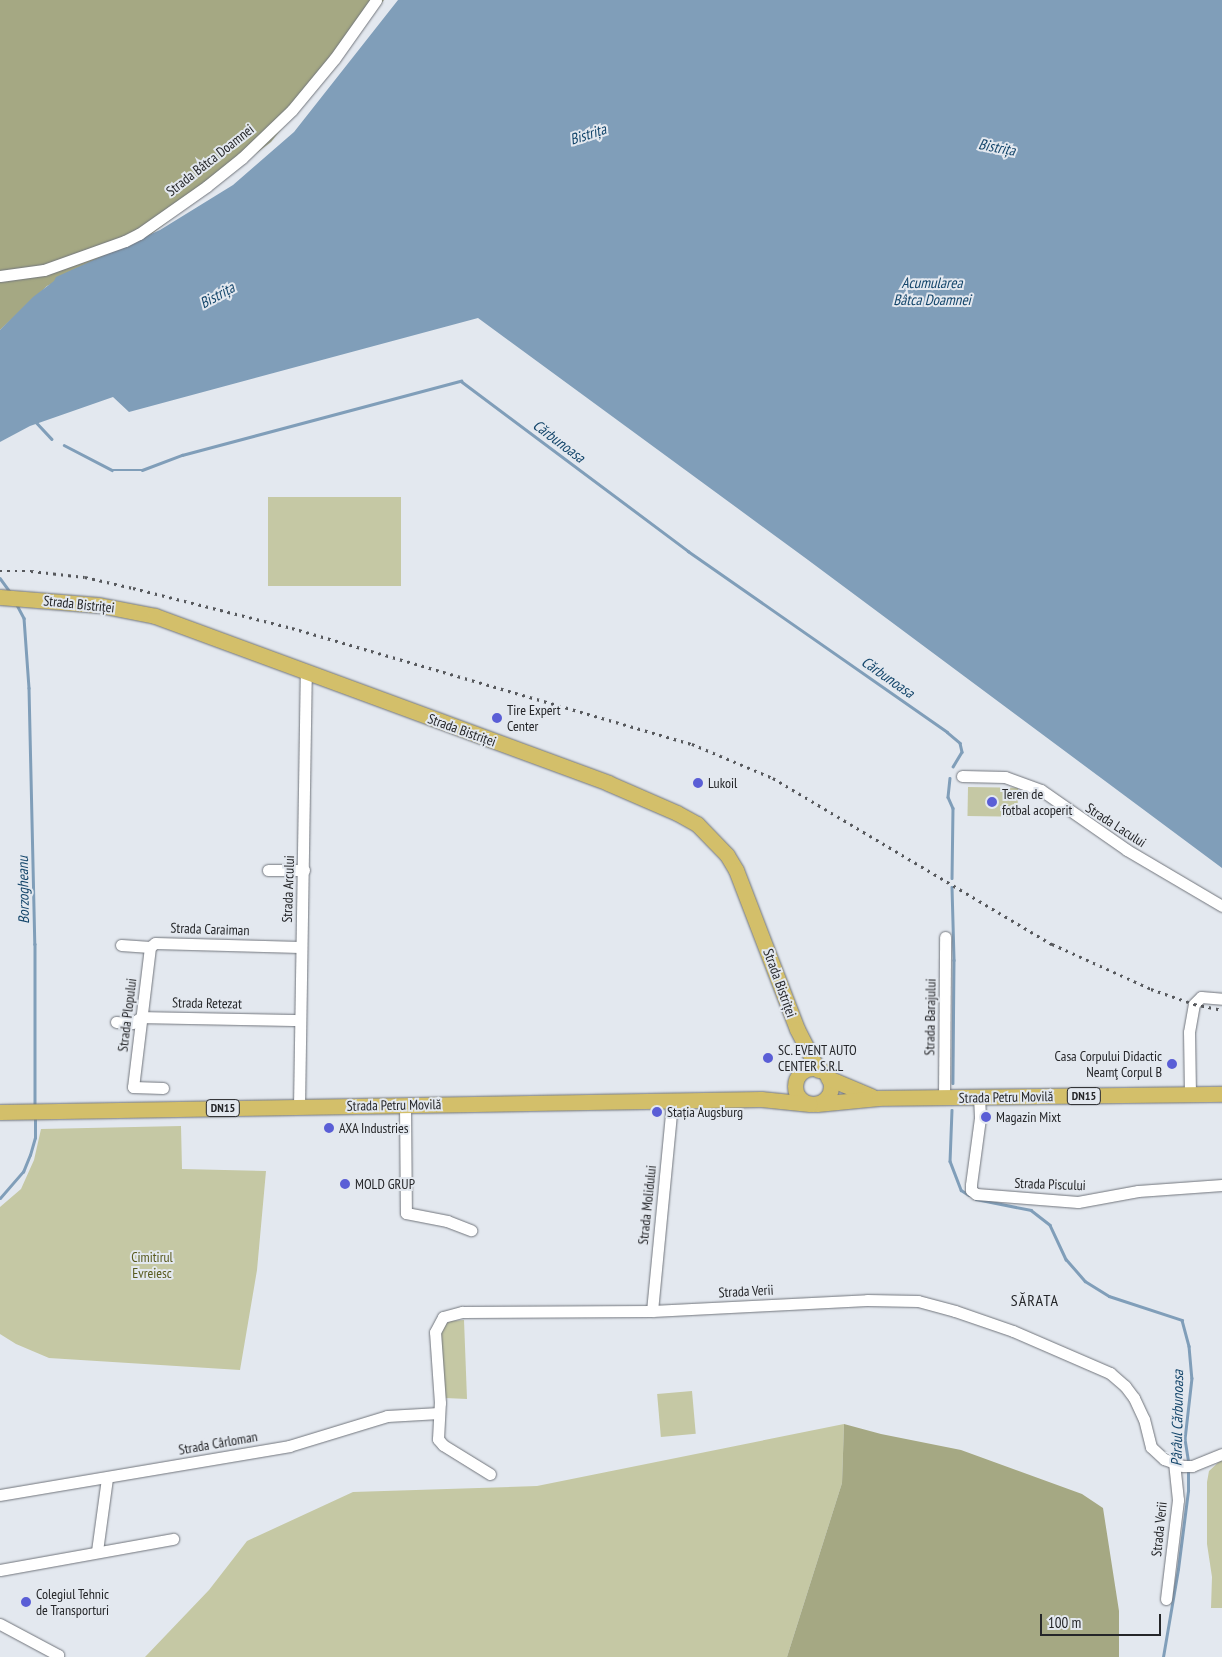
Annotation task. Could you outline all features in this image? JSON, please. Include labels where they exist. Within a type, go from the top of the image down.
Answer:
[{"type":"main road","name":"Strada Bistriței","points":[[0,597],[95,604],[155,616],[608,783],[677,813],[697,824],[727,855],[736,870],[797,1029],[823,1074]]},
{"type":"main road","name":"Strada Bistriței","points":[[797,1029],[802,1055],[798,1079]]},
{"type":"main road","name":"DN15","points":[[798,1079],[809,1069],[823,1074]]},
{"type":"main road","name":"Strada Petru Movilă","points":[[823,1074],[879,1098]]},
{"type":"main road","points":[[798,1079],[797,1095],[813,1104],[829,1093],[823,1074]]},
{"type":"main road","name":"Strada Petru Movilă","points":[[760,1100],[798,1079]]},
{"type":"main road","name":"Strada Petru Movilă","points":[[0,1112],[760,1100],[813,1104],[879,1098],[1222,1094]]},
{"type":"street","name":"Strada Bâtca Doamnei","points":[[0,276],[44,270],[140,234],[242,158],[292,110],[335,58],[376,0]]},
{"type":"street","name":"Strada Arcului","points":[[299,1107],[300,946],[304,870],[306,673]]},
{"type":"street","name":"Strada Lacului","points":[[962,776],[1005,777],[1041,790],[1127,850],[1222,906]]},
{"type":"street","points":[[268,870],[304,870]]},
{"type":"street","name":"Strada Barajului","points":[[944,1098],[945,937]]},
{"type":"street","name":"Strada Caraiman","points":[[121,945],[150,947],[155,943],[300,946]]},
{"type":"street","name":"Strada Plopului","points":[[150,947],[133,1088],[163,1088]]},
{"type":"street","points":[[1190,1094],[1189,1032],[1194,1004],[1201,997],[1222,999]]},
{"type":"street","name":"Strada Retezat","points":[[116,1022],[132,1023],[142,1017],[300,1020]]},
{"type":"street","name":"Strada Piscului","points":[[979,1098],[980,1118],[971,1185],[972,1190],[976,1194],[1078,1202],[1138,1191],[1222,1185]]},
{"type":"street","name":"Strada Molidului","points":[[652,1311],[672,1102]]},
{"type":"street","points":[[405,1105],[406,1213],[448,1221],[471,1230]]},
{"type":"street","name":"Strada Verii","points":[[490,1474],[443,1445],[438,1439],[440,1403],[434,1338],[438,1324],[443,1317],[462,1312],[492,1310],[652,1311],[876,1300],[905,1300],[936,1305],[1013,1331],[1110,1373],[1125,1386],[1140,1408],[1151,1447],[1164,1459],[1183,1465],[1166,1599]]},
{"type":"street","name":"Strada Cârloman","points":[[0,1496],[289,1446],[387,1416],[439,1412]]},
{"type":"street","points":[[1183,1465],[1222,1454]]},
{"type":"street","points":[[97,1551],[107,1478]]},
{"type":"street","points":[[0,1570],[97,1551],[173,1539]]},
{"type":"street","points":[[0,1624],[58,1657]]},
{"type":"green space","points":[[0,0],[384,0],[271,142],[145,239],[47,286],[0,330]]},
{"type":"green space","points":[[268,497],[401,497],[401,586],[268,586]]},
{"type":"green space","name":"Teren de fotbal acoperit","points":[[968,787],[1018,788],[1017,817],[967,816]]},
{"type":"green space","name":"Cimitirul Evreiesc","points":[[181,1126],[182,1169],[266,1171],[257,1270],[240,1370],[49,1358],[16,1344],[0,1334],[0,1207],[21,1189],[34,1160],[41,1129]]},
{"type":"green space","points":[[464,1320],[467,1399],[445,1398],[438,1334],[443,1326],[450,1321]]},
{"type":"green space","points":[[692,1391],[696,1434],[661,1437],[657,1394]]},
{"type":"green space","points":[[844,1424],[842,1483],[787,1657],[145,1657],[209,1590],[247,1541],[353,1492],[537,1486]]},
{"type":"green space","points":[[844,1424],[881,1434],[961,1450],[1082,1494],[1103,1508],[1119,1611],[1119,1657],[787,1657],[842,1483]]},
{"type":"green space","points":[[1222,1459],[1222,1608],[1211,1608],[1212,1577],[1207,1544],[1207,1482],[1209,1471]]},
{"type":"water","name":"Acumularea Bâtca Doamnei","points":[[398,0],[1222,0],[1222,868],[804,557],[478,318],[129,412],[113,397],[30,426],[0,442],[0,330],[33,297],[54,281],[56,277],[160,230],[233,185],[294,132]]},
{"type":"waterway","name":"Cărbunoasa","points":[[64,445],[112,470],[142,470],[182,455],[461,381],[688,551],[947,732],[960,743],[962,752],[953,767]]},
{"type":"waterway","points":[[36,422],[52,439]]},
{"type":"waterway","name":"Borzogheanu","points":[[0,578],[11,593]]},
{"type":"waterway","name":"Borzogheanu","points":[[17,605],[24,618],[29,688],[35,944],[35,1107]]},
{"type":"waterway","name":"Cărbunoasa","points":[[950,778],[948,797],[953,808],[952,878]]},
{"type":"waterway","name":"Cărbunoasa","points":[[952,887],[954,960],[953,1083]]},
{"type":"waterway","name":"Pârâul Cărbunoasa","points":[[952,1110],[950,1161],[961,1190],[969,1195]]},
{"type":"waterway","name":"Borzogheanu","points":[[0,1198],[23,1172],[35,1138],[35,1118]]},
{"type":"waterway","name":"Pârâul Cărbunoasa","points":[[976,1199],[1031,1210],[1050,1225],[1066,1259],[1085,1281],[1109,1296],[1182,1320],[1189,1346],[1192,1378],[1185,1439],[1189,1463]]},
{"type":"waterway","name":"Pârâul Cărbunoasa","points":[[1163,1657],[1178,1569],[1188,1491],[1188,1471]]},
{"type":"railway","points":[[0,571],[31,571],[85,577],[133,588],[292,628],[692,744],[773,778],[1052,944],[1151,989],[1194,1004],[1222,1010]]},
{"type":"place","name":"Tire Expert Center","points":[[497,718]]},
{"type":"place","name":"Lukoil","points":[[698,783]]},
{"type":"place","name":"Teren de fotbal acoperit","points":[[992,802]]},
{"type":"place","name":"SC. EVENT AUTO CENTER S.R.L","points":[[768,1058]]},
{"type":"place","name":"Casa Corpului Didactic Neamţ Corpul B","points":[[1172,1064]]},
{"type":"place","name":"Stația Augsburg","points":[[657,1112]]},
{"type":"place","name":"Magazin Mixt","points":[[986,1117]]},
{"type":"place","name":"AXA Industries","points":[[329,1128]]},
{"type":"place","name":"MOLD GRUP","points":[[345,1184]]},
{"type":"place","name":"Colegiul Tehnic de Transporturi","points":[[26,1602]]},
{"type":"district","name":"SĂRATA","points":[[1035,1300]]},
{"type":"water label","name":"Bistrița","points":[[588,134]]},
{"type":"water label","name":"Bistrița","points":[[997,147]]},
{"type":"water label","name":"Bistrița","points":[[217,295]]}]
